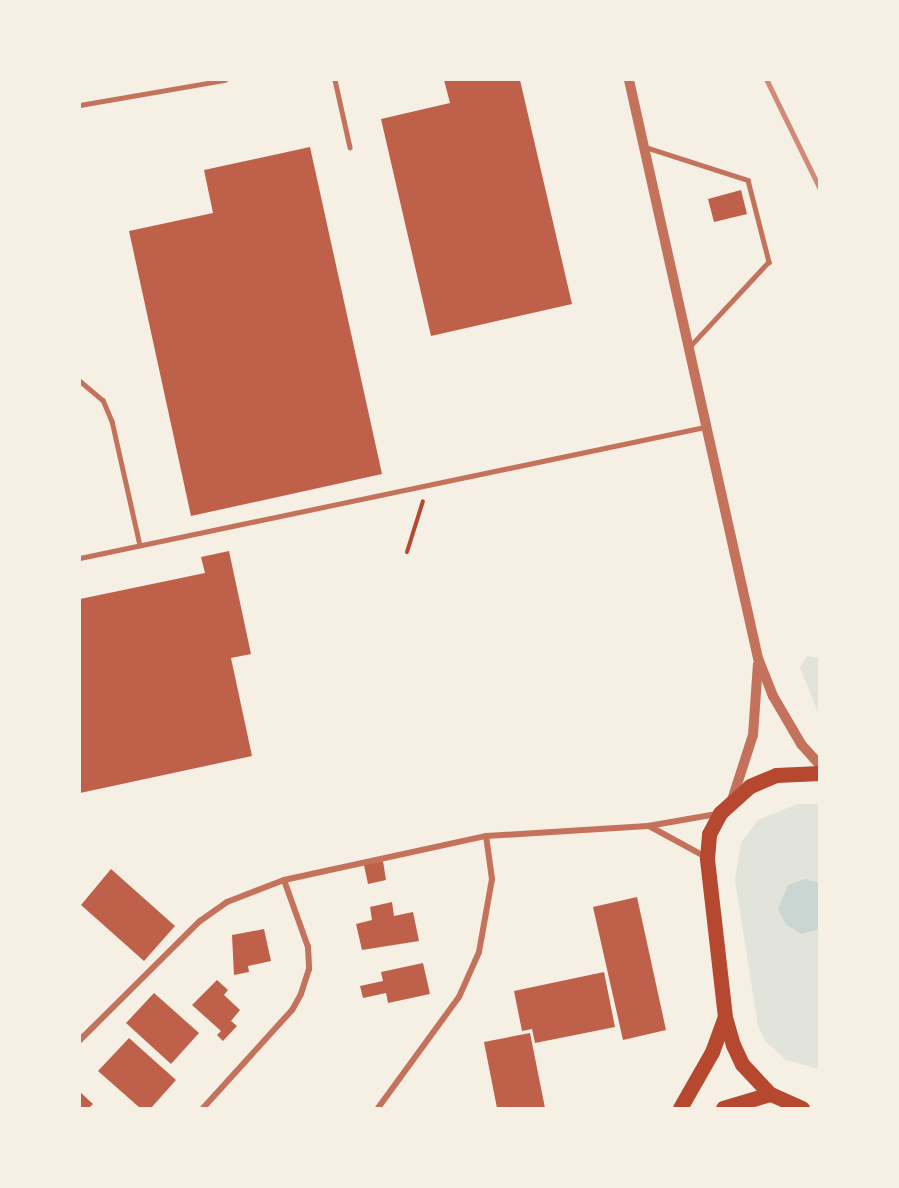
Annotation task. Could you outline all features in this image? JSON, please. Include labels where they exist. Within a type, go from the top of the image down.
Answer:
[{"type":"main road","points":[[802,1108],[770,1094],[742,1064],[725,1017],[707,858],[709,834],[720,813],[750,786],[776,775],[819,773]]},
{"type":"main road","points":[[680,1108],[712,1052],[725,1017]]},
{"type":"main road","points":[[723,1108],[770,1094]]},
{"type":"street","points":[[629,80],[758,658],[773,696],[801,744],[819,765]]},
{"type":"street","points":[[732,800],[753,735],[758,658]]},
{"type":"street","points":[[80,1040],[200,921],[227,902],[284,880],[486,836],[648,826],[720,813]]},
{"type":"street","points":[[648,826],[707,858]]},
{"type":"street","points":[[378,1108],[459,997],[479,952],[492,879],[486,836]]},
{"type":"street","points":[[203,1108],[292,1010],[301,994],[309,969],[308,947],[284,880]]},
{"type":"lane","points":[[80,105],[225,80]]},
{"type":"lane","points":[[335,80],[350,147]]},
{"type":"lane","points":[[644,146],[748,180],[769,262],[690,347]]},
{"type":"lane","points":[[80,381],[103,400],[112,421],[140,545]]},
{"type":"lane","points":[[80,558],[707,427]]},
{"type":"path","points":[[406,552],[428,484]]},
{"type":"shaded area","points":[[807,656],[819,658],[819,715],[800,668]]},
{"type":"shaded area","points":[[797,804],[819,804],[819,1069],[786,1060],[766,1042],[758,1026],[735,880],[741,843],[758,820]]},
{"type":"shaded area","points":[[805,879],[819,883],[819,929],[802,934],[786,925],[778,909],[788,885]]},
{"type":"building","points":[[444,80],[520,80],[572,304],[431,336],[381,119],[450,103]]},
{"type":"building","points":[[310,147],[382,474],[191,516],[129,231],[213,213],[204,170]]},
{"type":"building","points":[[741,190],[747,214],[714,222],[708,199]]},
{"type":"building","points":[[229,551],[251,654],[231,658],[252,756],[80,793],[80,599],[205,573],[201,557]]},
{"type":"building","points":[[383,861],[386,880],[368,884],[364,865]]},
{"type":"building","points":[[111,869],[175,926],[144,961],[81,905]]},
{"type":"building","points":[[637,897],[666,1030],[623,1040],[593,907]]},
{"type":"building","points":[[392,902],[394,916],[413,912],[419,941],[362,950],[356,924],[372,920],[370,907]]},
{"type":"building","points":[[264,929],[271,961],[248,966],[249,972],[234,975],[232,935]]},
{"type":"building","points":[[423,963],[430,994],[388,1003],[386,993],[363,998],[360,986],[383,981],[381,972]]},
{"type":"building","points":[[604,972],[615,1027],[535,1043],[532,1029],[522,1031],[514,991]]},
{"type":"building","points":[[217,980],[228,990],[224,995],[240,1010],[231,1021],[237,1026],[223,1041],[217,1035],[221,1031],[192,1005]]},
{"type":"building","points":[[154,993],[199,1033],[171,1064],[126,1023]]},
{"type":"building","points":[[530,1033],[545,1108],[497,1108],[484,1042]]},
{"type":"building","points":[[129,1038],[176,1080],[151,1108],[140,1108],[98,1071]]},
{"type":"building","points":[[80,1092],[93,1104],[89,1108],[80,1108]]},
{"type":"railway","points":[[767,80],[820,188]]}]
